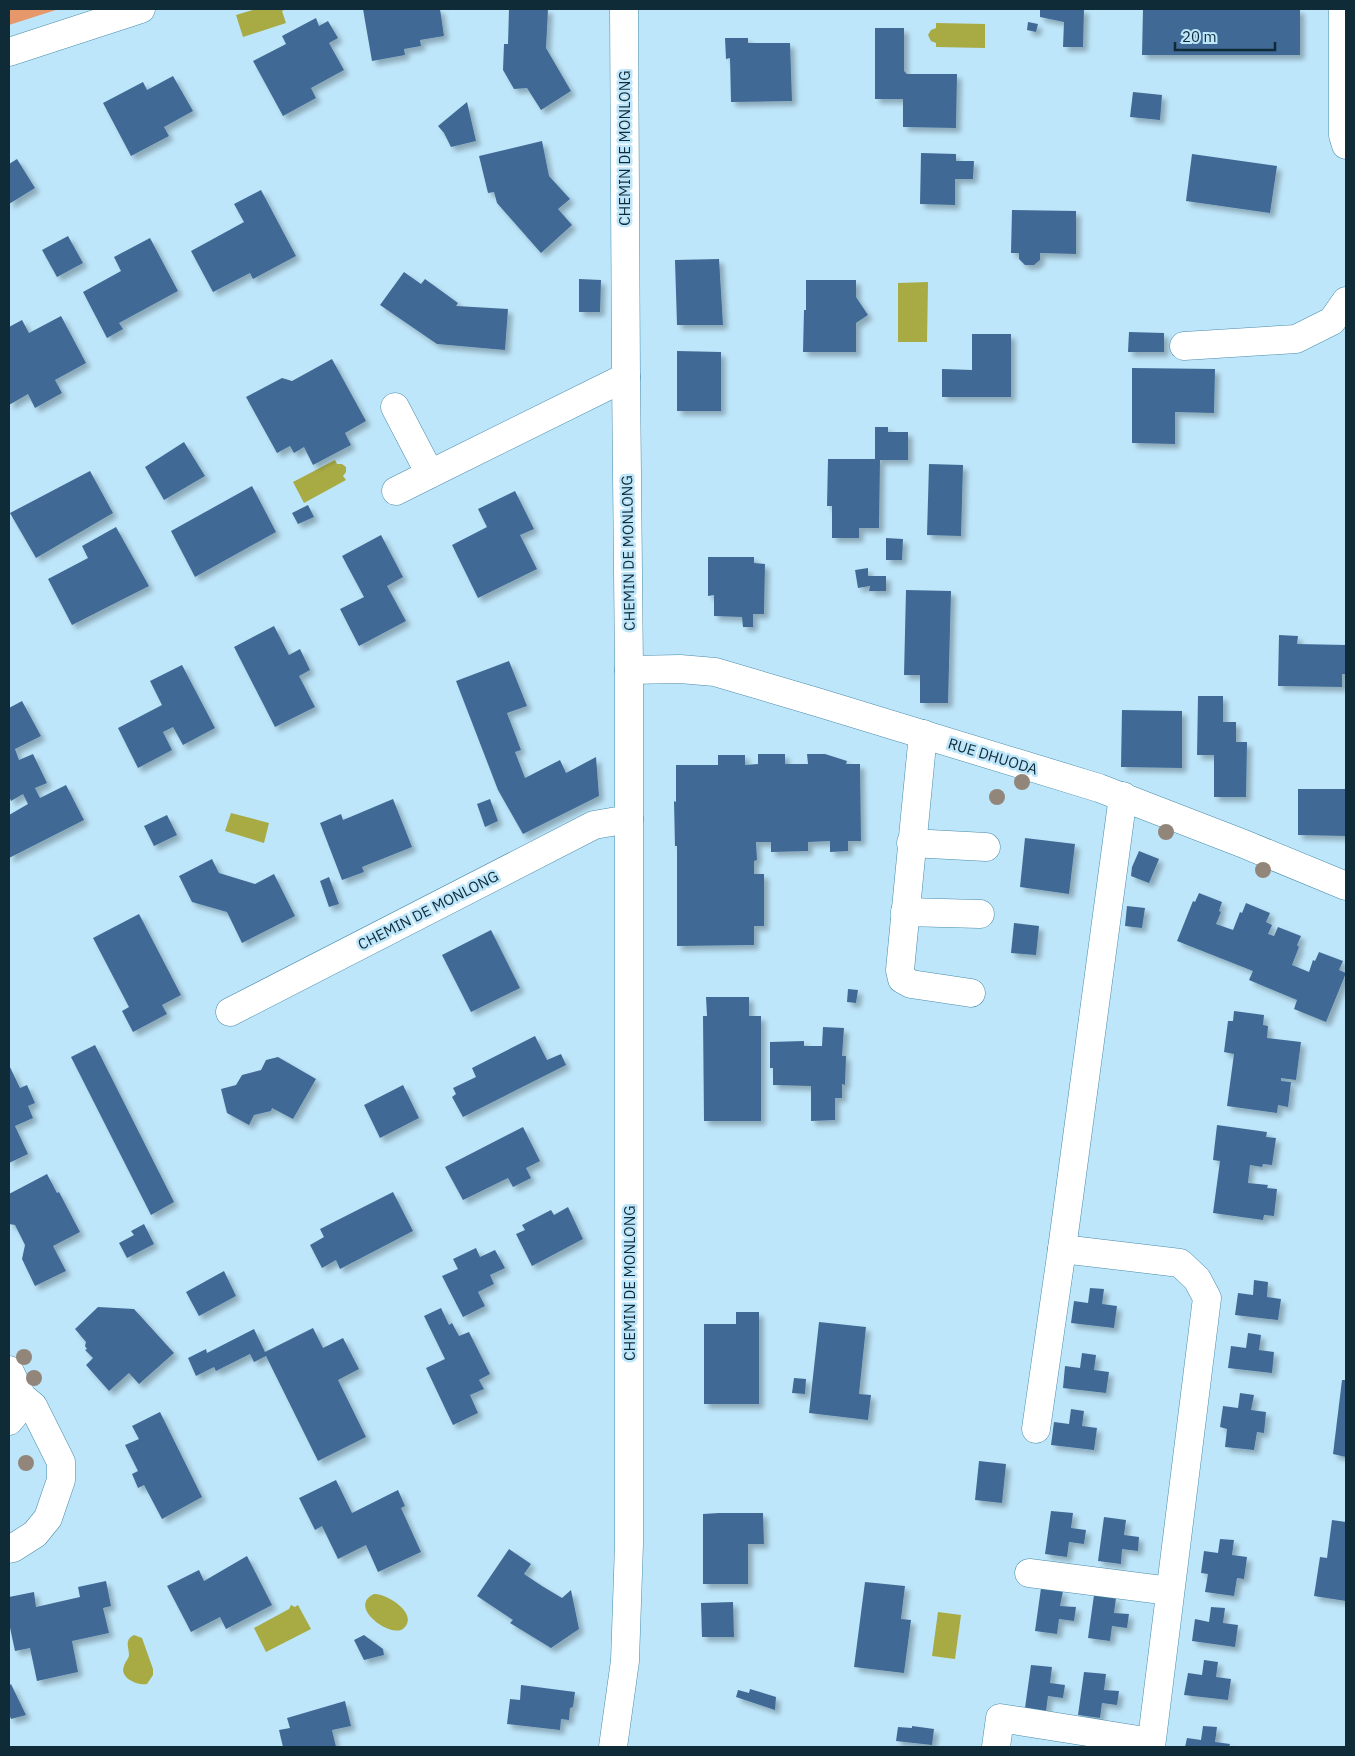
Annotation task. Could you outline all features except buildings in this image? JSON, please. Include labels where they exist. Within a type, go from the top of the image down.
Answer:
[{"type":"street","points":[[9,52],[141,9]]},
{"type":"street","name":"CHEMIN DE MONLONG","points":[[613,1747],[625,1661],[628,1544],[630,670],[624,9]]},
{"type":"street","points":[[1343,9],[1343,135],[1346,145]]},
{"type":"street","points":[[1184,346],[1296,339],[1332,321],[1346,300]]},
{"type":"street","points":[[396,491],[626,377]]},
{"type":"street","points":[[395,407],[430,474]]},
{"type":"street","name":"RUE DHUODA","points":[[630,670],[680,669],[715,672],[923,734],[1123,796],[1346,886]]},
{"type":"street","points":[[923,734],[900,970],[902,978],[911,984],[971,993]]},
{"type":"street","points":[[1036,1429],[1123,796]]},
{"type":"street","name":"CHEMIN DE MONLONG","points":[[230,1012],[594,825],[629,819]]},
{"type":"street","points":[[911,843],[986,847]]},
{"type":"street","points":[[905,912],[980,914]]},
{"type":"street","points":[[996,1747],[1000,1718],[1151,1744],[1207,1298],[1197,1278],[1180,1264],[1062,1249]]},
{"type":"street","points":[[9,1370],[22,1397],[33,1406],[61,1462],[61,1480],[48,1518],[34,1534],[9,1549]]},
{"type":"street","points":[[9,1421],[14,1415],[22,1397]]},
{"type":"street","points":[[1029,1572],[1170,1591]]},
{"type":"shaded area","points":[[9,9],[59,9],[9,25]]},
{"type":"shaded area","points":[[256,9],[286,9],[282,11],[286,23],[243,37],[236,15]]},
{"type":"shaded area","points":[[936,23],[985,24],[985,48],[936,47],[936,43],[931,41],[928,35],[931,30],[936,28]]},
{"type":"shaded area","points":[[928,282],[927,342],[898,342],[898,283]]},
{"type":"shaded area","points":[[335,460],[337,464],[342,464],[346,467],[346,472],[343,476],[346,480],[304,503],[293,482]]},
{"type":"shaded area","points":[[231,813],[269,823],[264,843],[225,831]]},
{"type":"shaded area","points":[[374,1594],[386,1597],[405,1611],[408,1622],[404,1628],[398,1631],[391,1630],[382,1626],[368,1614],[365,1606],[367,1600]]},
{"type":"shaded area","points":[[291,1605],[295,1607],[298,1605],[311,1629],[266,1652],[254,1628],[289,1609]]},
{"type":"shaded area","points":[[938,1612],[961,1615],[955,1659],[932,1656]]},
{"type":"shaded area","points":[[134,1635],[142,1638],[153,1669],[153,1675],[147,1684],[134,1682],[124,1674],[123,1670],[129,1656],[128,1641]]}]
